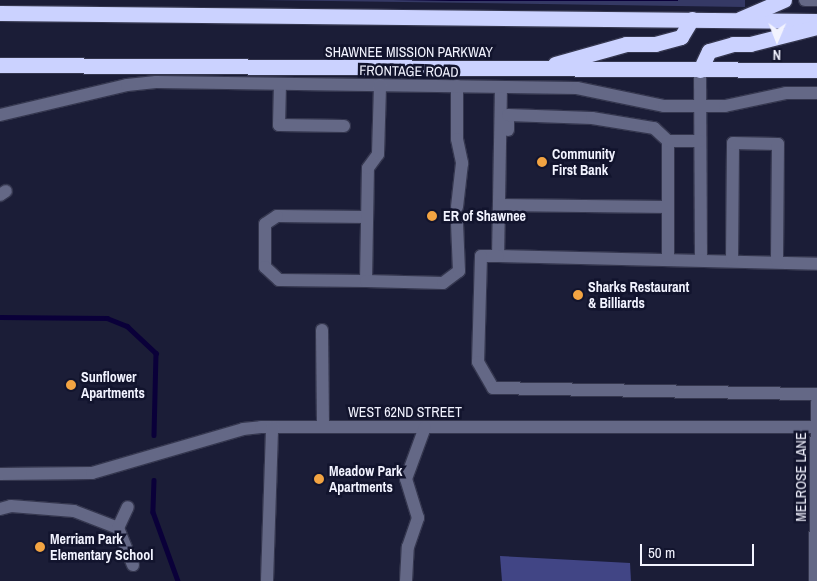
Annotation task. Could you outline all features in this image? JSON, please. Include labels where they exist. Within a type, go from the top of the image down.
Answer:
[{"type":"highway","points":[[740,19],[784,0]]},
{"type":"highway","points":[[0,13],[817,21]]},
{"type":"highway","points":[[536,69],[626,44],[655,44],[681,37],[692,19]]},
{"type":"highway","points":[[700,70],[709,51],[733,44],[750,44],[817,27]]},
{"type":"highway","name":"SHAWNEE MISSION PARKWAY","points":[[0,65],[817,70]]},
{"type":"street","points":[[805,0],[817,0]]},
{"type":"street","points":[[700,70],[701,260]]},
{"type":"street","points":[[280,84],[279,125],[344,126]]},
{"type":"street","name":"FRONTAGE ROAD","points":[[0,115],[127,85],[280,84],[577,88],[641,103],[700,106],[751,103],[786,93],[817,93]]},
{"type":"street","points":[[366,281],[368,168],[378,154],[380,85]]},
{"type":"street","points":[[457,86],[457,139],[462,163],[457,207]]},
{"type":"street","points":[[501,87],[502,205]]},
{"type":"street","points":[[498,256],[508,115],[592,118],[654,128],[668,141],[700,141]]},
{"type":"street","points":[[668,141],[668,259]]},
{"type":"street","points":[[732,260],[733,144],[778,144],[777,261]]},
{"type":"street","points":[[502,205],[668,207]]},
{"type":"street","points":[[367,217],[277,216],[265,224],[264,267],[279,280],[444,283],[459,271],[457,224]]},
{"type":"street","points":[[817,264],[777,261],[481,256],[478,362],[492,388],[817,394]]},
{"type":"street","points":[[322,330],[323,427]]},
{"type":"street","name":"MELROSE LANE","points":[[815,581],[817,402]]},
{"type":"street","points":[[267,581],[272,427]]},
{"type":"street","name":"WEST 62ND STREET","points":[[0,474],[92,473],[243,429],[272,427],[817,427]]},
{"type":"street","points":[[406,581],[408,547],[418,518],[406,479],[425,427]]},
{"type":"street","points":[[0,509],[11,506],[74,510],[118,528],[133,565]]},
{"type":"street","points":[[118,528],[128,507]]},
{"type":"shaded area","points":[[258,0],[745,0],[745,7]]},
{"type":"shaded area","points":[[393,0],[678,0],[678,1],[451,1]]},
{"type":"shaded area","points":[[500,556],[630,563],[631,581],[502,581]]},
{"type":"waterway","points":[[0,317],[107,318],[127,326],[156,353],[154,435]]},
{"type":"waterway","points":[[154,480],[153,512],[178,581]]},
{"type":"place","name":"Community First Bank","points":[[542,162]]},
{"type":"place","name":"ER of Shawnee","points":[[432,216]]},
{"type":"place","name":"Sharks Restaurant & Billiards","points":[[578,295]]},
{"type":"place","name":"Sunflower Apartments","points":[[71,385]]},
{"type":"place","name":"Meadow Park Apartments","points":[[319,479]]},
{"type":"place","name":"Merriam Park Elementary School","points":[[40,547]]}]
